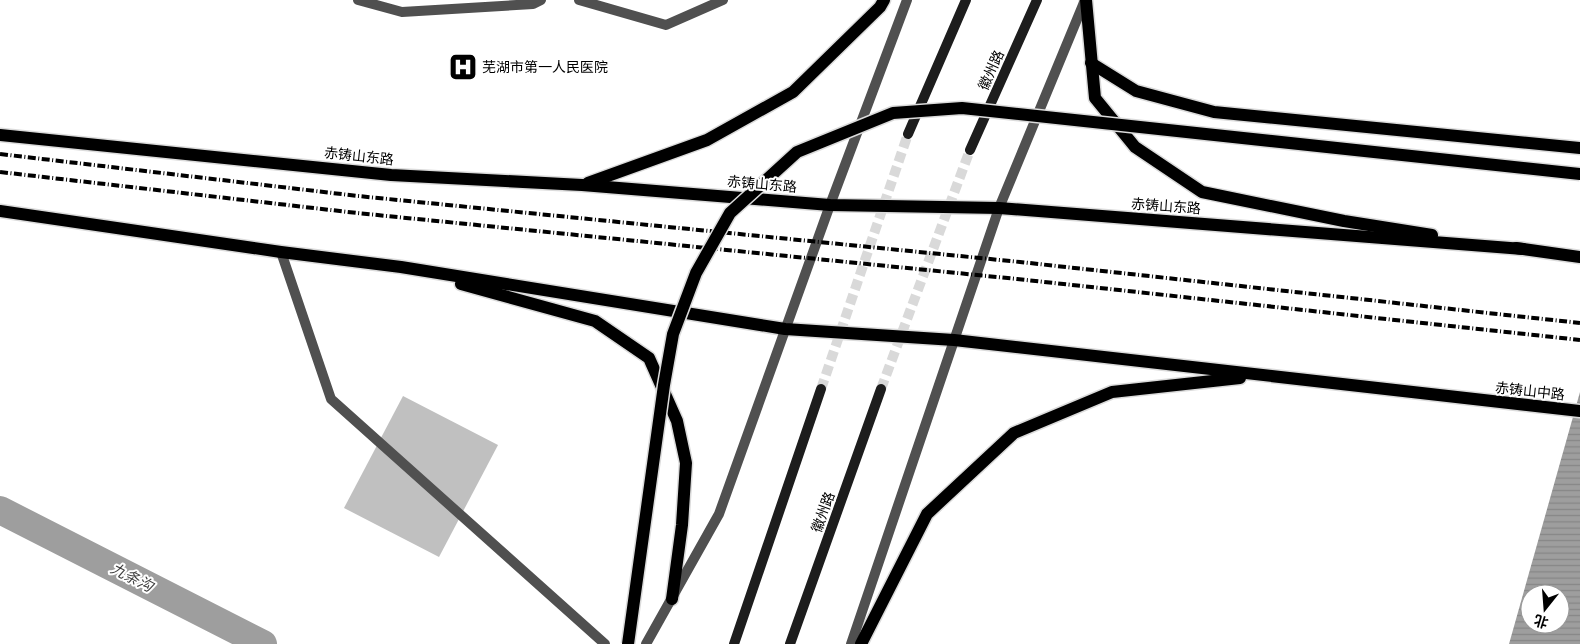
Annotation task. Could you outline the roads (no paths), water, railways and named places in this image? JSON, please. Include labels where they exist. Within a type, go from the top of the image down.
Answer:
[{"type":"main road","points":[[582,185],[707,140],[793,92],[880,7],[884,0]]},
{"type":"main road","points":[[908,134],[966,0]]},
{"type":"main road","name":"徽州路","points":[[970,150],[1037,0]]},
{"type":"main road","points":[[1085,0],[1094,98],[1135,147],[1202,192],[1344,221],[1580,258]]},
{"type":"main road","points":[[1092,64],[1136,91],[1214,112],[1578,148]]},
{"type":"main road","points":[[628,644],[664,385],[673,334],[696,273],[730,213],[796,152],[893,112],[962,108],[1580,174]]},
{"type":"main road","name":"赤铸山东路","points":[[0,135],[391,175],[582,185],[830,205],[999,208],[1523,249]]},
{"type":"main road","points":[[0,211],[281,252],[401,267],[786,329],[954,340],[1263,376]]},
{"type":"main road","points":[[401,267],[595,321],[649,358],[677,421],[686,463],[682,525],[672,599]]},
{"type":"main road","points":[[861,644],[927,514],[1014,433],[1112,392],[1263,376]]},
{"type":"main road","name":"赤铸山中路","points":[[1263,376],[1580,411]]},
{"type":"main road","points":[[734,644],[821,389]]},
{"type":"main road","name":"徽州路","points":[[790,644],[881,389]]},
{"type":"street","points":[[358,0],[402,12],[533,4],[541,0]]},
{"type":"street","points":[[578,0],[666,25],[723,0]]},
{"type":"street","points":[[646,644],[719,514],[830,205],[907,0]]},
{"type":"street","points":[[851,644],[999,208],[1085,0]]},
{"type":"street","points":[[281,252],[330,399],[605,644]]},
{"type":"waterway","name":"九条沟","points":[[0,510],[263,644]]},
{"type":"tunnel","points":[[821,389],[908,134]]},
{"type":"tunnel","points":[[881,389],[970,150]]},
{"type":"railway","points":[[0,154],[358,196],[1020,262],[1580,323]]},
{"type":"railway","points":[[0,172],[357,213],[1017,279],[1580,340]]},
{"type":"place","name":"芜湖市第一人民医院","points":[[463,67]]}]
